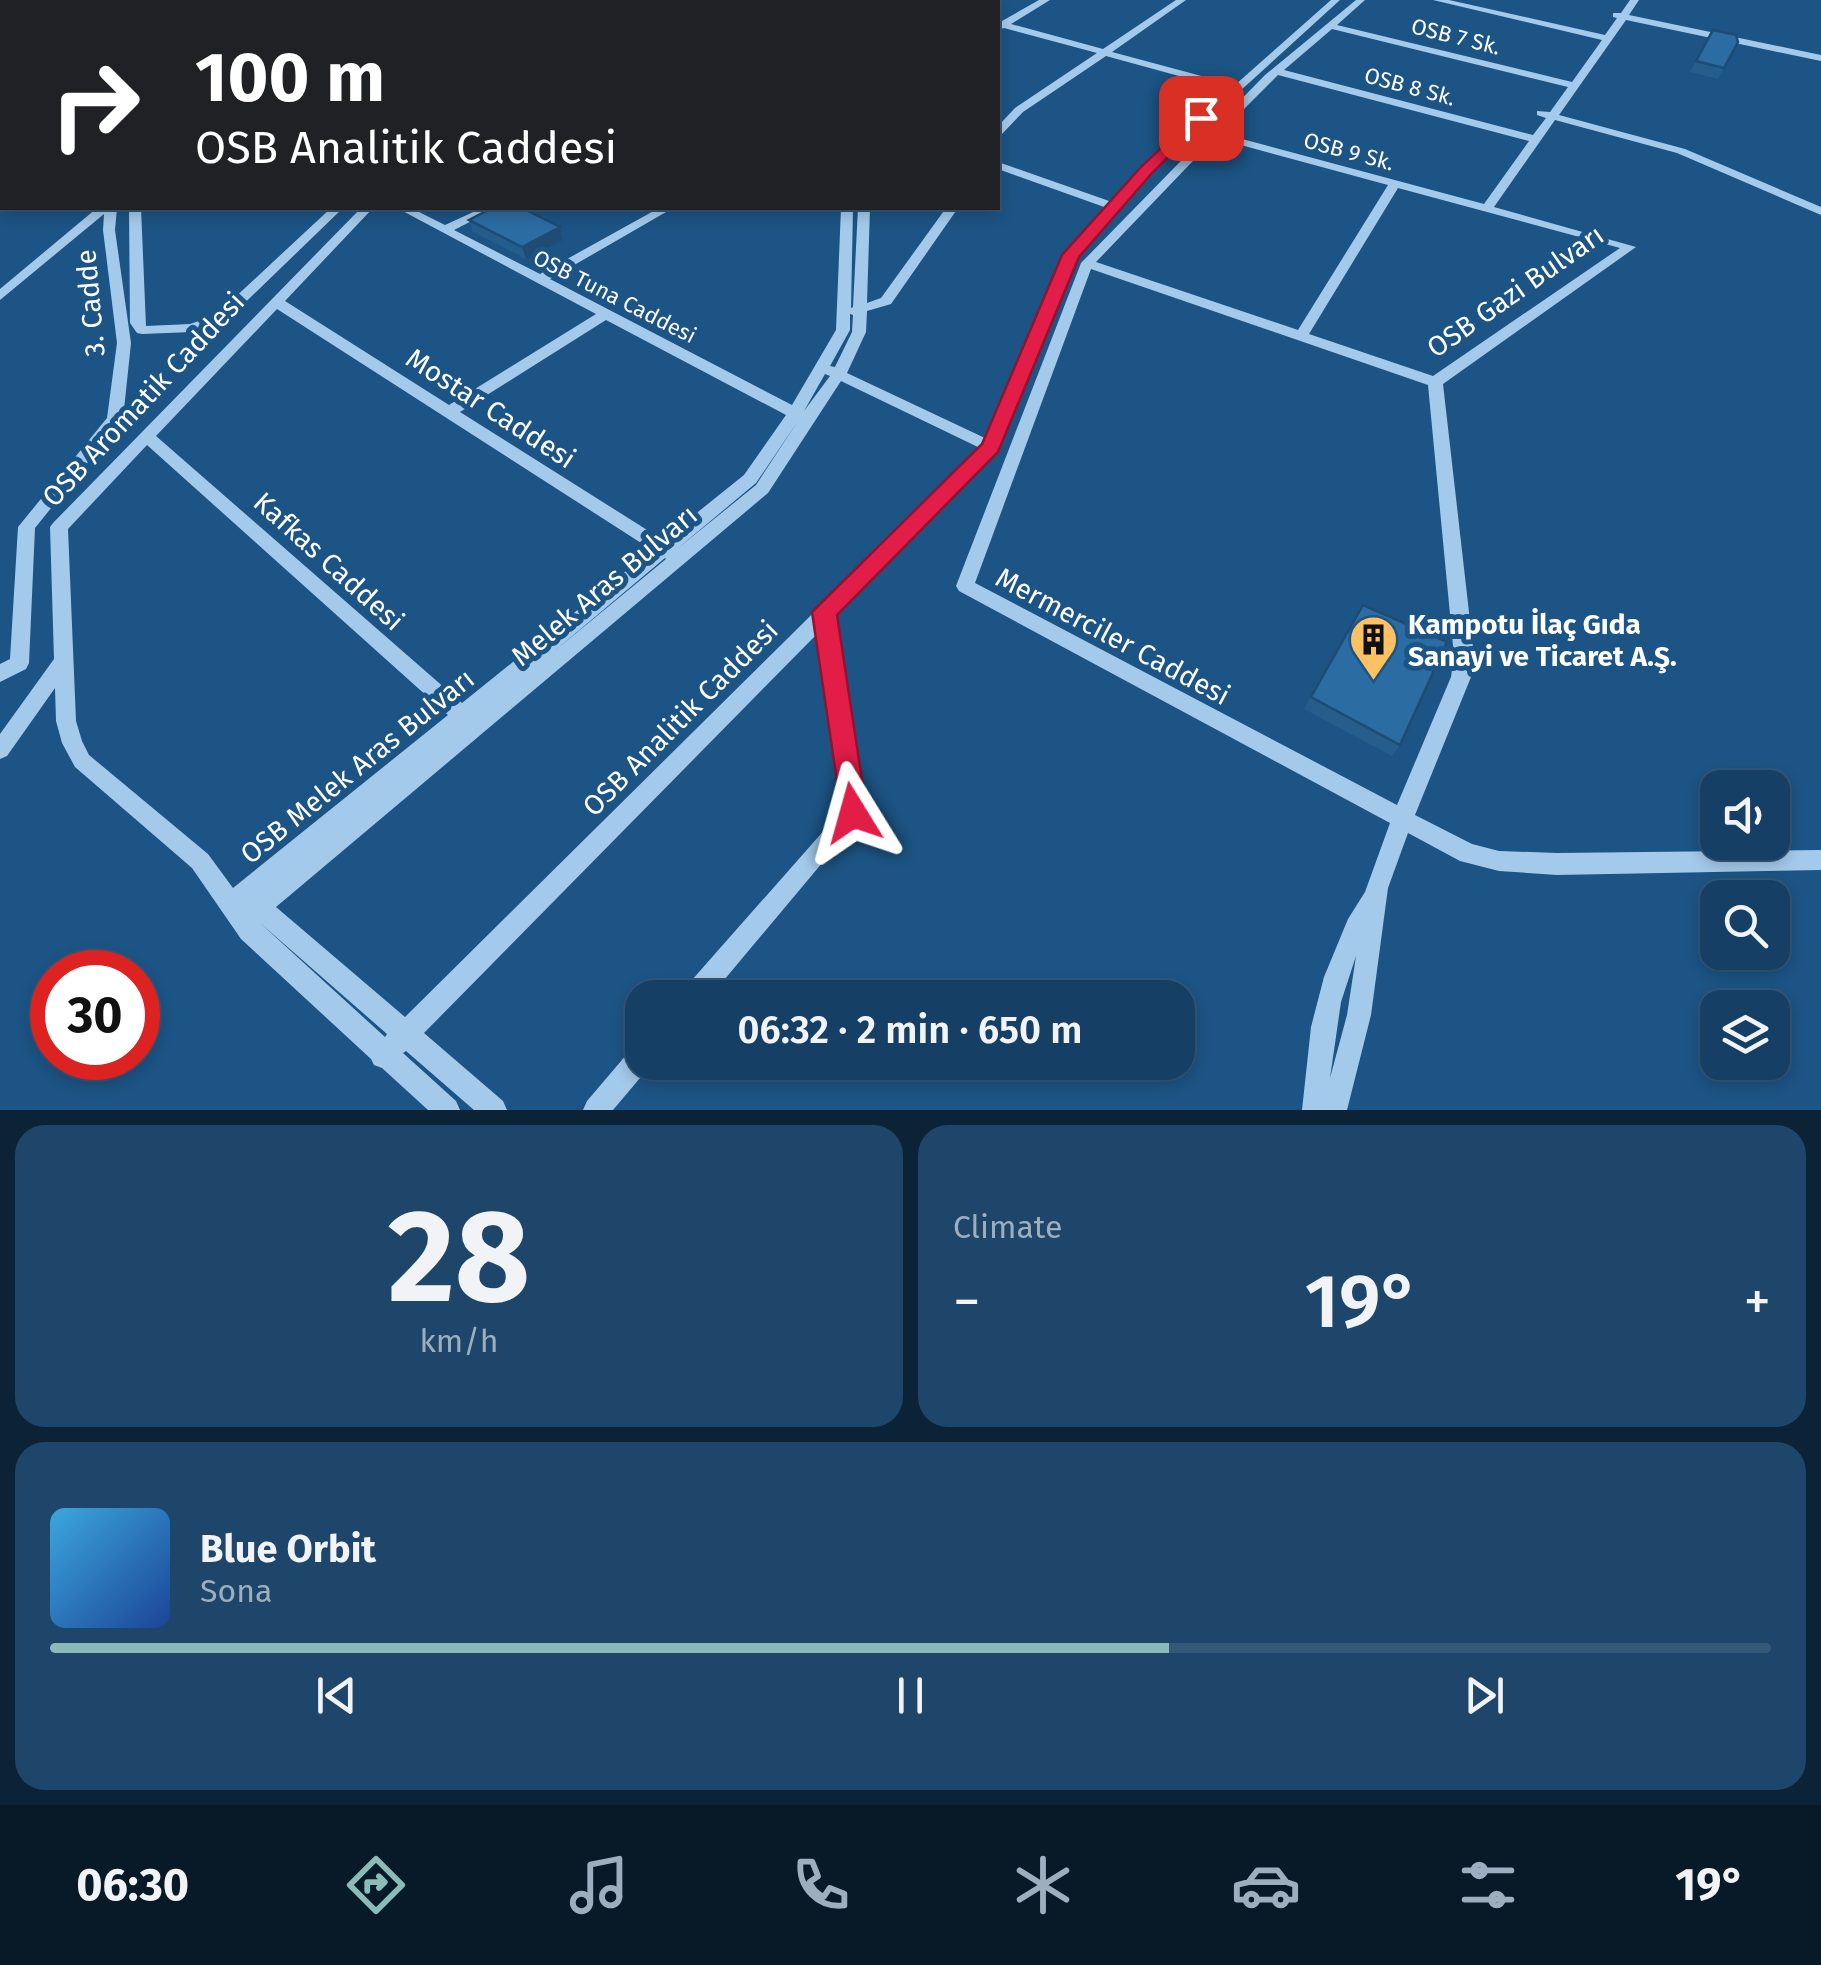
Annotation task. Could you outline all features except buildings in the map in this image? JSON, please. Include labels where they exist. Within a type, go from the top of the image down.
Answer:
[{"type":"street","points":[[1000,23],[1030,0]]},
{"type":"street","points":[[1000,23],[1046,0]]},
{"type":"street","points":[[1000,130],[1011,116],[1182,0]]},
{"type":"street","name":"OSB Analitik Caddesi","points":[[383,1056],[991,447],[1071,255],[1113,206],[1233,88],[1336,0]]},
{"type":"street","name":"Mermerciler Caddesi","points":[[1361,0],[1276,71],[1087,263],[964,586],[1402,818]]},
{"type":"street","points":[[1437,0],[1602,37]]},
{"type":"street","points":[[1619,15],[1623,0]]},
{"type":"street","points":[[1481,207],[1602,37],[1635,0]]},
{"type":"street","points":[[1619,15],[1821,58]]},
{"type":"street","points":[[1000,24],[1233,88]]},
{"type":"street","name":"OSB 7 Sk.","points":[[1330,26],[1568,84]]},
{"type":"street","name":"OSB 8 Sk.","points":[[1276,71],[1528,138]]},
{"type":"street","points":[[1546,114],[1681,151],[1821,212]]},
{"type":"street","name":"OSB 9 Sk.","points":[[1212,134],[1481,207]]},
{"type":"street","points":[[1000,166],[1113,206]]},
{"type":"street","points":[[1302,335],[1395,184]]},
{"type":"street","name":"OSB Gazi Bulvarı","points":[[1334,1110],[1359,1015],[1377,888],[1462,677],[1464,656],[1435,382],[1630,247],[1481,207]]},
{"type":"street","points":[[0,296],[106,210]]},
{"type":"street","name":"3. Cadde","points":[[0,674],[18,663],[27,527],[115,419],[124,343],[108,210]]},
{"type":"street","points":[[135,210],[138,326],[151,332],[192,328],[228,313],[335,210]]},
{"type":"street","name":"OSB Aromatik Caddesi","points":[[365,210],[59,527],[66,721],[82,762],[200,861],[383,1056],[447,1110]]},
{"type":"street","name":"OSB Tuna Caddesi","points":[[407,210],[802,417]]},
{"type":"street","points":[[444,230],[487,210]]},
{"type":"street","points":[[540,280],[662,210]]},
{"type":"street","points":[[848,210],[855,230]]},
{"type":"street","name":"Melek Aras Bulvarı","points":[[244,907],[671,554],[762,489],[802,417],[859,332],[853,311],[855,230],[863,210]]},
{"type":"street","points":[[853,311],[886,302],[951,210]]},
{"type":"street","points":[[1087,263],[1435,382]]},
{"type":"street","name":"Mostar Caddesi","points":[[276,302],[671,554]]},
{"type":"street","points":[[450,411],[606,314]]},
{"type":"street","points":[[831,371],[991,447]]},
{"type":"street","name":"Kafkas Caddesi","points":[[147,436],[469,721]]},
{"type":"street","points":[[709,980],[853,813],[824,612]]},
{"type":"street","points":[[0,750],[62,663]]},
{"type":"street","points":[[1402,818],[1468,854],[1500,861],[1821,860]]},
{"type":"street","points":[[1315,1110],[1320,1048],[1335,970],[1377,888]]},
{"type":"street","points":[[244,907],[406,1033],[494,1110]]},
{"type":"street","points":[[596,1110],[625,1076]]},
{"type":"place","name":"Kampotu İlaç Gıda Sanayi ve Ticaret A.Ş.","points":[[1373,682]]},
{"type":"route","points":[[853,813],[824,612],[991,447],[1071,255],[1147,170],[1201,118]]}]
